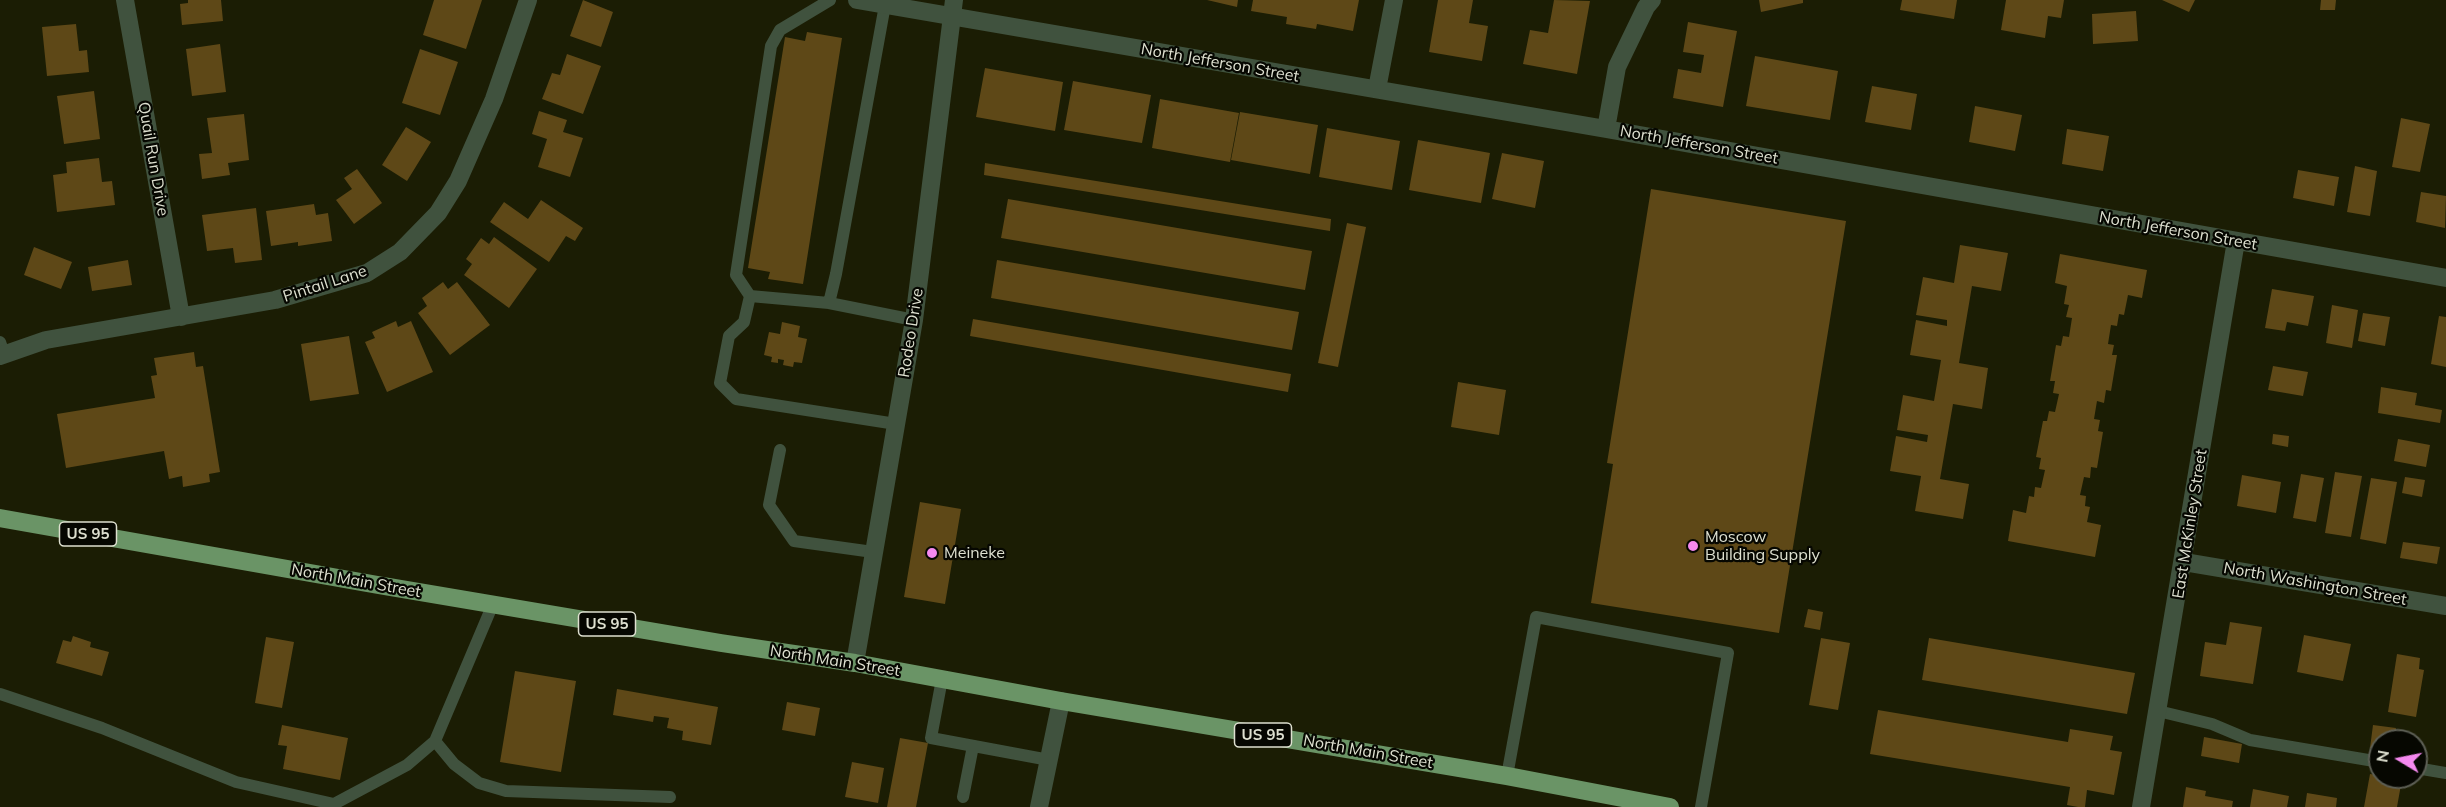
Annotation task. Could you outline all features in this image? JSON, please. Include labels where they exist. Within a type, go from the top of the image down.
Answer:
[{"type":"highway","name":"North Main Street","points":[[0,519],[721,643],[855,663],[1060,701],[1507,776],[1670,807]]},
{"type":"street","name":"Quail Run Drive","points":[[125,0],[181,317]]},
{"type":"street","name":"Pintail Lane","points":[[1,351],[46,340],[275,300],[367,273],[400,252],[438,213],[458,181],[494,99],[528,0]]},
{"type":"street","name":"North Jefferson Street","points":[[857,0],[885,5],[953,8],[1377,89],[2446,278]]},
{"type":"street","points":[[1377,89],[1394,0]]},
{"type":"street","points":[[1606,129],[1617,67],[1646,6],[1652,0]]},
{"type":"street","name":"Rodeo Drive","points":[[855,663],[915,320],[953,8]]},
{"type":"street","name":"East McKinley Street","points":[[2142,807],[2236,242]]},
{"type":"street","name":"North Washington Street","points":[[2184,562],[2446,606]]},
{"type":"street","points":[[1040,807],[1060,701]]},
{"type":"lane","points":[[831,0],[780,30],[771,46],[736,275],[750,296],[744,322],[729,336],[720,383],[736,399],[896,424]]},
{"type":"lane","points":[[829,303],[837,274],[885,5]]},
{"type":"lane","points":[[750,296],[829,303],[915,320]]},
{"type":"lane","points":[[780,450],[769,505],[794,541],[873,552]]},
{"type":"lane","points":[[0,694],[102,728],[236,782],[334,804],[407,765],[435,741],[493,604]]},
{"type":"lane","points":[[1507,776],[1536,617],[1728,653],[1701,807]]},
{"type":"lane","points":[[942,679],[931,738],[1049,759]]},
{"type":"lane","points":[[2158,711],[2212,724],[2250,740],[2368,760]]},
{"type":"lane","points":[[435,741],[454,764],[479,783],[506,791],[670,797]]},
{"type":"lane","points":[[963,796],[973,746]]},
{"type":"lane","points":[[2428,770],[2446,773]]},
{"type":"building","points":[[188,0],[221,0],[223,21],[182,25],[180,4],[188,3]]},
{"type":"building","points":[[434,0],[482,0],[466,49],[423,35]]},
{"type":"building","points":[[583,0],[613,12],[601,47],[570,36]]},
{"type":"building","points":[[1207,0],[1238,0],[1237,7]]},
{"type":"building","points":[[1253,0],[1359,0],[1353,31],[1317,24],[1316,29],[1286,24],[1287,17],[1251,11]]},
{"type":"building","points":[[1438,0],[1473,0],[1469,23],[1488,26],[1482,61],[1429,52]]},
{"type":"building","points":[[1554,0],[1590,1],[1577,74],[1523,64],[1530,30],[1548,33]]},
{"type":"building","points":[[1759,0],[1803,0],[1803,3],[1761,12]]},
{"type":"building","points":[[1902,0],[1957,0],[1954,19],[1900,10]]},
{"type":"building","points":[[2006,0],[2064,0],[2061,18],[2048,16],[2045,38],[2001,30]]},
{"type":"building","points":[[2162,0],[2195,0],[2189,12]]},
{"type":"building","points":[[2321,0],[2336,0],[2335,10],[2320,10]]},
{"type":"building","points":[[2136,11],[2138,41],[2093,44],[2092,14]]},
{"type":"building","points":[[1688,22],[1737,31],[1723,107],[1673,98],[1678,69],[1701,73],[1704,55],[1683,52]]},
{"type":"building","points":[[76,24],[79,51],[87,50],[89,72],[47,76],[42,27]]},
{"type":"building","points":[[807,32],[842,38],[803,284],[768,279],[770,272],[748,268],[785,37],[805,41]]},
{"type":"building","points":[[220,44],[226,92],[192,96],[186,49]]},
{"type":"building","points":[[420,49],[458,62],[440,115],[402,103]]},
{"type":"building","points":[[567,54],[601,66],[583,114],[542,99],[552,73],[560,75]]},
{"type":"building","points":[[1755,56],[1838,71],[1830,120],[1746,106]]},
{"type":"building","points":[[985,68],[1063,82],[1055,131],[976,117]]},
{"type":"building","points":[[1073,81],[1151,95],[1142,143],[1064,130]]},
{"type":"building","points":[[1872,86],[1917,94],[1911,130],[1865,122]]},
{"type":"building","points":[[94,91],[100,139],[64,144],[57,96]]},
{"type":"building","points":[[1160,99],[1239,113],[1230,162],[1152,148]]},
{"type":"building","points":[[1975,106],[2022,115],[2015,151],[1969,142]]},
{"type":"building","points":[[539,111],[567,120],[563,132],[583,138],[570,177],[538,167],[547,139],[532,134]]},
{"type":"building","points":[[1240,112],[1318,125],[1310,174],[1231,160]]},
{"type":"building","points":[[244,114],[249,160],[228,163],[230,175],[202,179],[199,154],[212,153],[207,118]]},
{"type":"building","points":[[2401,118],[2430,124],[2420,172],[2392,167]]},
{"type":"building","points":[[406,127],[431,142],[407,181],[382,165]]},
{"type":"building","points":[[1327,128],[1400,141],[1392,190],[1319,177]]},
{"type":"building","points":[[2067,129],[2109,136],[2103,171],[2062,164]]},
{"type":"building","points":[[1418,140],[1490,153],[1481,203],[1409,190]]},
{"type":"building","points":[[1502,153],[1544,161],[1535,208],[1492,199]]},
{"type":"building","points":[[99,158],[102,182],[112,181],[115,205],[57,212],[53,175],[67,173],[66,162]]},
{"type":"building","points":[[985,163],[1331,219],[1330,231],[984,175]]},
{"type":"building","points":[[2355,166],[2377,171],[2370,216],[2347,212]]},
{"type":"building","points":[[357,169],[382,203],[354,224],[336,200],[352,189],[344,178]]},
{"type":"building","points":[[2298,170],[2339,177],[2334,206],[2293,198]]},
{"type":"building","points":[[1651,189],[1846,221],[1779,633],[1591,603],[1613,464],[1607,463]]},
{"type":"building","points":[[2421,192],[2446,196],[2445,228],[2416,222]]},
{"type":"building","points":[[1008,199],[1312,251],[1305,290],[1001,238]]},
{"type":"building","points":[[541,200],[583,228],[575,241],[566,236],[549,262],[490,222],[504,202],[528,219]]},
{"type":"building","points":[[314,204],[316,215],[328,213],[332,241],[298,246],[298,242],[271,246],[266,211]]},
{"type":"building","points":[[256,208],[262,260],[235,263],[233,248],[207,251],[202,215]]},
{"type":"building","points":[[1347,223],[1366,227],[1338,367],[1318,363]]},
{"type":"building","points":[[494,237],[537,269],[509,308],[464,275],[472,264],[466,259],[481,238],[489,244]]},
{"type":"building","points":[[1960,245],[2008,253],[2001,291],[1972,286],[1959,363],[1988,368],[1982,409],[1953,404],[1940,479],[1969,484],[1963,519],[1915,511],[1921,476],[1890,471],[1896,436],[1927,442],[1928,435],[1897,430],[1903,395],[1934,401],[1941,360],[1910,355],[1916,320],[1947,326],[1947,320],[1916,315],[1923,277],[1954,283]]},
{"type":"building","points":[[34,247],[72,262],[61,289],[24,275]]},
{"type":"building","points":[[2060,254],[2147,270],[2142,298],[2128,295],[2124,315],[2119,314],[2117,326],[2111,325],[2108,344],[2114,345],[2112,355],[2117,355],[2111,391],[2106,390],[2104,403],[2097,401],[2094,419],[2100,420],[2098,431],[2103,432],[2097,468],[2091,467],[2090,478],[2084,477],[2080,495],[2086,496],[2085,506],[2090,507],[2087,522],[2101,525],[2095,557],[2008,541],[2013,510],[2026,513],[2029,496],[2034,497],[2035,487],[2041,488],[2045,470],[2039,469],[2041,458],[2036,457],[2043,421],[2047,421],[2049,411],[2055,412],[2059,394],[2053,393],[2055,381],[2050,381],[2056,345],[2061,346],[2063,336],[2069,337],[2072,318],[2066,317],[2069,305],[2064,304],[2067,286],[2055,283]]},
{"type":"building","points":[[128,260],[132,285],[92,291],[88,267]]},
{"type":"building","points":[[997,260],[1299,312],[1292,350],[991,298]]},
{"type":"building","points":[[443,282],[448,289],[457,282],[490,325],[450,355],[418,313],[427,306],[422,298]]},
{"type":"building","points":[[2272,289],[2314,296],[2308,326],[2287,322],[2285,331],[2265,328]]},
{"type":"building","points":[[2332,305],[2358,310],[2352,348],[2326,343]]},
{"type":"building","points":[[2363,313],[2390,317],[2385,346],[2358,341]]},
{"type":"building","points":[[2439,316],[2446,317],[2446,367],[2431,364]]},
{"type":"building","points":[[973,319],[1291,374],[1288,392],[970,336]]},
{"type":"building","points":[[396,321],[398,327],[411,321],[433,372],[387,392],[365,342],[375,338],[372,332]]},
{"type":"building","points":[[782,322],[800,326],[798,337],[807,339],[802,363],[794,362],[793,367],[783,365],[784,360],[778,359],[778,363],[771,362],[772,357],[764,355],[769,332],[780,334]]},
{"type":"building","points":[[349,336],[359,394],[310,401],[301,344]]},
{"type":"building","points":[[194,352],[196,367],[203,366],[220,472],[209,474],[210,482],[183,487],[182,476],[169,479],[164,451],[66,468],[57,414],[155,398],[151,376],[157,375],[154,358]]},
{"type":"building","points":[[2273,366],[2308,372],[2303,396],[2268,390]]},
{"type":"building","points":[[1458,382],[1506,390],[1499,435],[1451,427]]},
{"type":"building","points":[[2381,387],[2417,393],[2415,405],[2442,410],[2440,423],[2378,413]]},
{"type":"building","points":[[2273,434],[2289,436],[2288,447],[2272,444]]},
{"type":"building","points":[[2398,439],[2430,445],[2426,467],[2394,461]]},
{"type":"building","points":[[2335,472],[2362,476],[2351,537],[2325,533]]},
{"type":"building","points":[[2301,474],[2324,478],[2316,522],[2293,518]]},
{"type":"building","points":[[2242,475],[2281,482],[2276,513],[2237,506]]},
{"type":"building","points":[[2405,477],[2425,480],[2422,497],[2402,493]]},
{"type":"building","points":[[2371,478],[2397,482],[2386,544],[2360,539]]},
{"type":"building","name":"Meineke","points":[[920,502],[961,509],[945,604],[904,597]]},
{"type":"building","points":[[2403,542],[2440,547],[2437,564],[2400,558]]},
{"type":"building","points":[[1808,609],[1823,612],[1820,630],[1804,627]]},
{"type":"building","points":[[2230,622],[2262,627],[2253,684],[2200,676],[2205,642],[2226,645]]},
{"type":"building","points":[[2304,635],[2351,644],[2343,681],[2297,672]]},
{"type":"building","points":[[73,636],[91,642],[90,647],[109,652],[102,676],[56,663],[63,640],[71,642]]},
{"type":"building","points":[[266,637],[294,642],[282,708],[255,703]]},
{"type":"building","points":[[1821,638],[1850,643],[1838,710],[1809,705]]},
{"type":"building","points":[[1929,638],[2135,673],[2127,714],[1922,680]]},
{"type":"building","points":[[2397,654],[2420,658],[2419,669],[2424,670],[2416,717],[2388,712]]},
{"type":"building","points":[[515,671],[576,681],[561,772],[500,762]]},
{"type":"building","points":[[617,689],[718,707],[711,745],[682,740],[683,731],[667,728],[669,718],[654,716],[653,722],[613,715]]},
{"type":"building","points":[[787,702],[820,708],[815,736],[782,730]]},
{"type":"building","points":[[1878,710],[2068,742],[2070,729],[2113,736],[2110,750],[2122,752],[2114,795],[2087,790],[2085,807],[2078,807],[2067,805],[2070,787],[1870,754]]},
{"type":"building","points":[[282,725],[348,738],[340,780],[283,769],[287,746],[278,745]]},
{"type":"building","points":[[2373,725],[2396,728],[2396,729],[2372,729]]},
{"type":"building","points":[[2204,737],[2242,744],[2239,763],[2201,756]]},
{"type":"building","points":[[900,738],[928,743],[916,807],[887,807]]},
{"type":"building","points":[[852,762],[884,768],[878,803],[845,797]]},
{"type":"building","points":[[2368,785],[2368,789],[2400,789],[2397,807],[2364,807]]},
{"type":"building","points":[[2186,787],[2206,791],[2205,796],[2233,801],[2232,807],[2183,807]]},
{"type":"building","points":[[2253,789],[2289,796],[2287,807],[2250,807]]},
{"type":"building","points":[[2307,793],[2337,798],[2336,807],[2305,807]]},
{"type":"place","name":"Moscow Building Supply","points":[[1693,546]]},
{"type":"place","name":"Meineke","points":[[932,553]]}]
